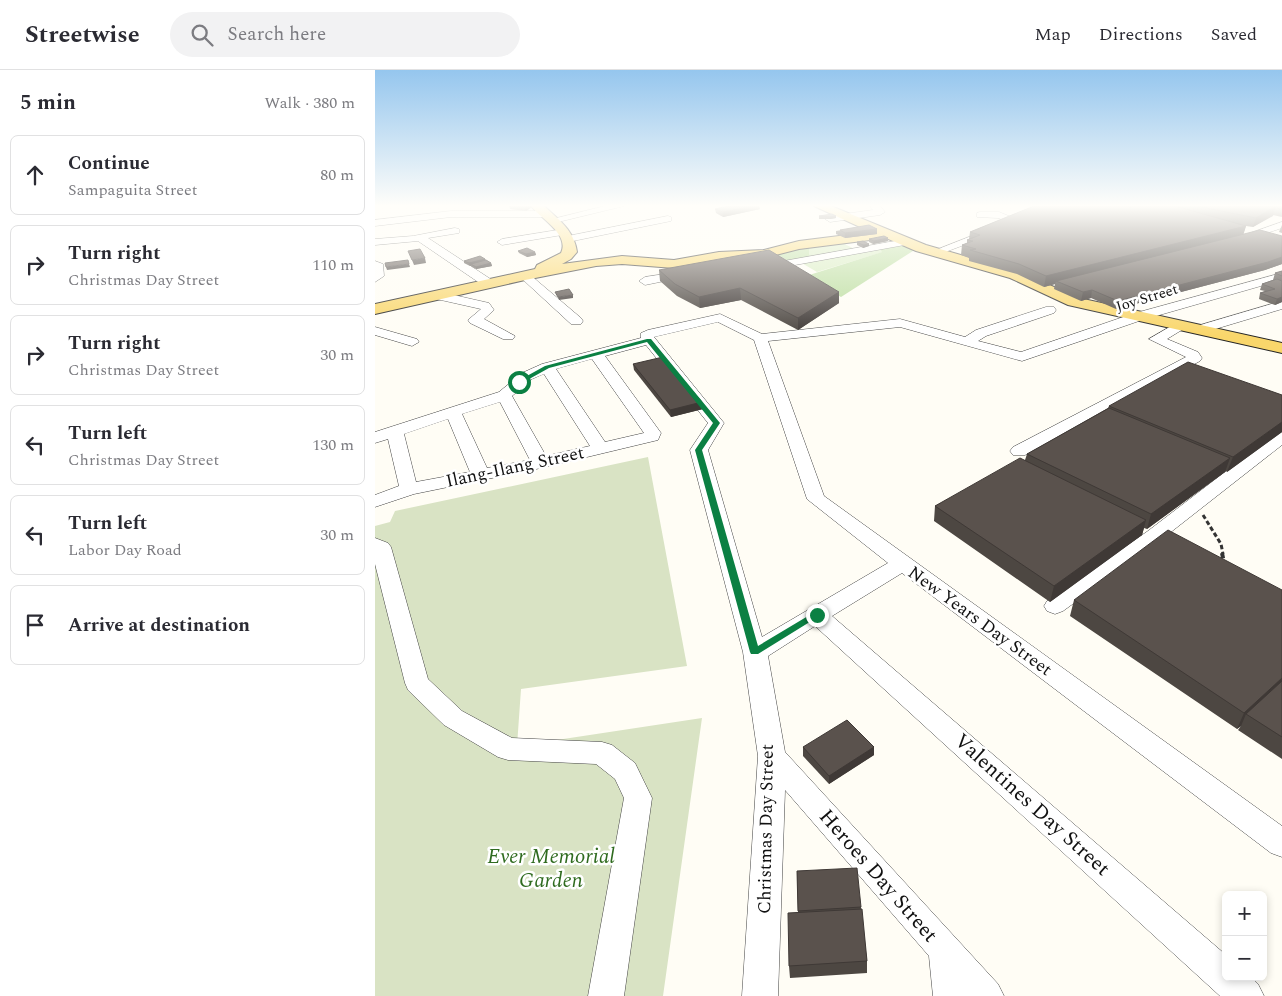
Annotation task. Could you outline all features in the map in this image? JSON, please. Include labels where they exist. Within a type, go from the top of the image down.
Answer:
[{"type":"main road","points":[[524,275],[566,256],[570,252],[569,249]]},
{"type":"main road","points":[[375,309],[524,275],[611,260],[674,264],[719,256],[764,254],[780,249]]},
{"type":"main road","points":[[927,249],[1004,271],[1074,302],[1282,348]]},
{"type":"street","points":[[436,249],[488,283]]},
{"type":"street","points":[[784,264],[842,249]]},
{"type":"street","points":[[936,252],[943,249]]},
{"type":"street","points":[[645,281],[771,257],[800,274]]},
{"type":"street","points":[[375,264],[377,264],[378,276],[375,278]]},
{"type":"street","points":[[524,275],[576,321]]},
{"type":"street","name":"Joy Street","points":[[968,340],[1022,357],[1137,317],[1282,276]]},
{"type":"street","points":[[1044,289],[1063,284]]},
{"type":"street","points":[[437,295],[485,306],[489,310],[475,320],[508,336]]},
{"type":"street","points":[[1202,329],[1282,305]]},
{"type":"street","points":[[375,438],[504,395],[527,376],[547,367],[649,340],[646,336],[653,333],[721,318],[760,338],[900,324],[968,340],[981,332],[1050,310]]},
{"type":"street","points":[[1019,451],[1195,358],[1193,355],[1156,339],[1180,325]]},
{"type":"street","points":[[375,331],[412,342]]},
{"type":"street","name":"New Years Day Street","points":[[760,338],[816,499],[1282,843]]},
{"type":"street","name":"Christmas Day Street","points":[[649,340],[716,423],[699,450],[755,652],[772,756],[761,996]]},
{"type":"street","name":"Ilang-Ilang Street","points":[[375,501],[409,489],[481,476],[646,439],[653,433],[595,353]]},
{"type":"street","points":[[547,367],[601,449]]},
{"type":"street","points":[[504,395],[541,463]]},
{"type":"street","points":[[453,412],[481,476]]},
{"type":"street","points":[[395,432],[409,489]]},
{"type":"street","points":[[1055,606],[1164,539],[1195,504],[1282,437]]},
{"type":"street","points":[[375,544],[381,547],[417,683],[453,718],[507,749],[602,753],[625,771],[638,798],[606,996]]},
{"type":"street","points":[[755,652],[902,564]]},
{"type":"street","name":"Valentines Day Street","points":[[817,615],[1247,996]]},
{"type":"street","name":"Heroes Day Street","points":[[772,756],[985,996]]},
{"type":"street","points":[[945,952],[951,996]]},
{"type":"path","points":[[1195,504],[1221,544],[1226,572]]},
{"type":"green space","points":[[791,249],[809,249],[809,255],[812,257],[790,262],[774,253]]},
{"type":"green space","points":[[809,249],[854,249],[812,257],[809,255]]},
{"type":"green space","points":[[879,249],[883,252],[817,272],[800,262]]},
{"type":"green space","points":[[880,249],[916,249],[841,297],[806,276],[882,252]]},
{"type":"green space","name":"Ever Memorial Garden","points":[[648,457],[687,666],[521,689],[517,746],[702,718],[663,996],[375,996],[375,526],[390,522],[395,511]]},
{"type":"building","points":[[420,249],[425,258],[412,260],[408,251]]},
{"type":"building","points":[[529,249],[535,252],[526,254],[518,251]]},
{"type":"building","points":[[1153,249],[1046,276],[1019,264],[970,250]]},
{"type":"building","points":[[1183,249],[1282,249],[1282,257],[1268,262],[1118,301],[1092,290],[1083,292],[1056,281]]},
{"type":"building","points":[[769,250],[839,292],[798,318],[740,288],[699,297],[675,284],[659,270]]},
{"type":"building","points":[[480,256],[485,259],[469,263],[464,261]]},
{"type":"building","points":[[408,260],[409,264],[386,267],[385,263]]},
{"type":"building","points":[[486,260],[491,263],[476,267],[471,264]]},
{"type":"building","points":[[1282,271],[1282,276],[1275,273]]},
{"type":"building","points":[[1277,279],[1282,281],[1282,297],[1277,299],[1260,293],[1275,289],[1262,284]]},
{"type":"building","points":[[569,289],[573,295],[558,297],[555,292]]},
{"type":"building","points":[[663,357],[702,402],[670,410],[633,364]]},
{"type":"building","points":[[1188,362],[1282,395],[1282,422],[1233,457],[1109,406]]},
{"type":"building","points":[[1109,408],[1230,458],[1151,514],[1027,454]]},
{"type":"building","points":[[1020,458],[1146,520],[1054,586],[935,506]]},
{"type":"building","points":[[1168,530],[1282,590],[1282,678],[1244,713],[1074,600]]},
{"type":"building","points":[[1282,681],[1282,737],[1246,714]]},
{"type":"building","points":[[847,720],[874,747],[829,776],[803,747]]},
{"type":"building","points":[[857,868],[861,907],[798,911],[797,871]]},
{"type":"building","points":[[862,909],[867,961],[789,966],[788,913]]},
{"type":"route","points":[[519,382],[527,376],[547,367],[649,340],[716,423],[699,450],[755,652],[817,615]]}]
